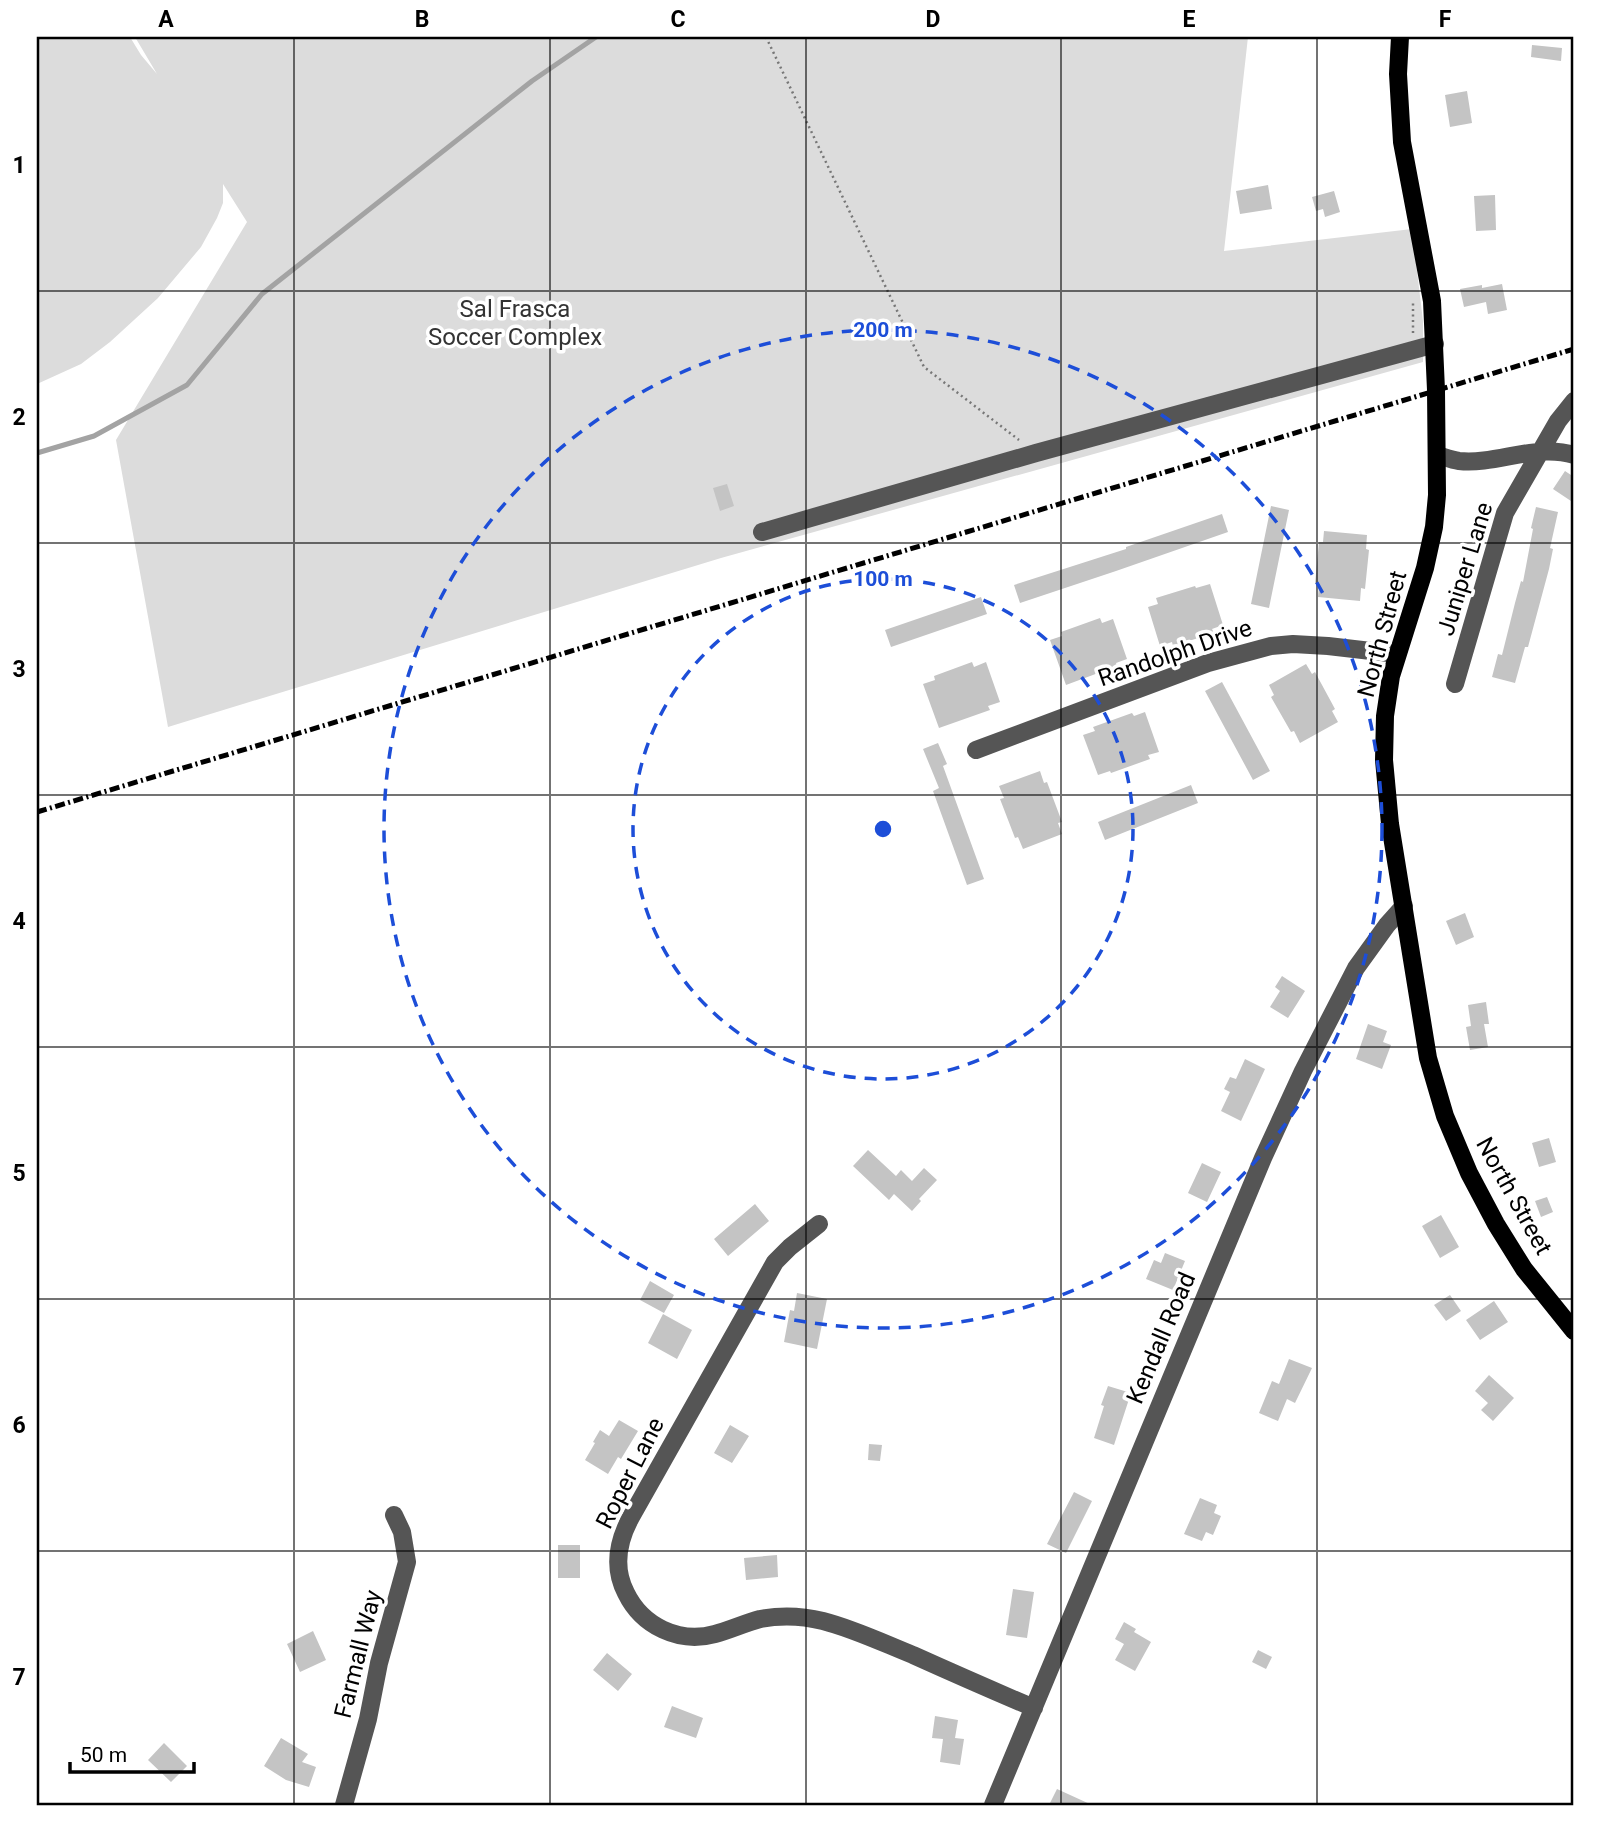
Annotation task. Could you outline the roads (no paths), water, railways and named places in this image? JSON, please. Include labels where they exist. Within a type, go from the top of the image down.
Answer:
[{"type":"main road","name":"North Street","points":[[1400,37],[1398,74],[1402,142],[1432,301],[1437,495],[1434,527],[1425,568],[1391,676],[1385,716],[1384,760],[1390,824],[1428,1058],[1445,1116],[1469,1173],[1496,1224],[1524,1269],[1574,1331]]},
{"type":"street","points":[[762,532],[1036,453],[1435,344]]},
{"type":"street","name":"Juniper Lane","points":[[1455,684],[1505,513],[1558,421],[1574,401]]},
{"type":"street","points":[[1437,455],[1458,461],[1475,461],[1541,451],[1574,454]]},
{"type":"street","name":"Randolph Drive","points":[[976,750],[1208,663],[1270,646],[1328,646],[1398,654]]},
{"type":"street","name":"Kendall Road","points":[[993,1805],[1263,1158],[1303,1071],[1356,968],[1404,906]]},
{"type":"street","name":"Roper Lane","points":[[819,1224],[775,1262],[631,1517],[619,1546],[619,1569],[624,1591],[642,1616],[668,1632],[698,1637],[713,1635],[761,1619],[804,1617],[866,1635],[1034,1708]]},
{"type":"street","name":"Farmall Way","points":[[344,1805],[407,1562],[402,1532],[394,1516]]},
{"type":"waterway","points":[[37,453],[94,436],[187,385],[262,294],[532,81],[596,37]]},
{"type":"railway","points":[[37,812],[1574,349]]},
{"type":"park label","name":"Sal Frasca Soccer Complex","points":[[515,323]]}]
